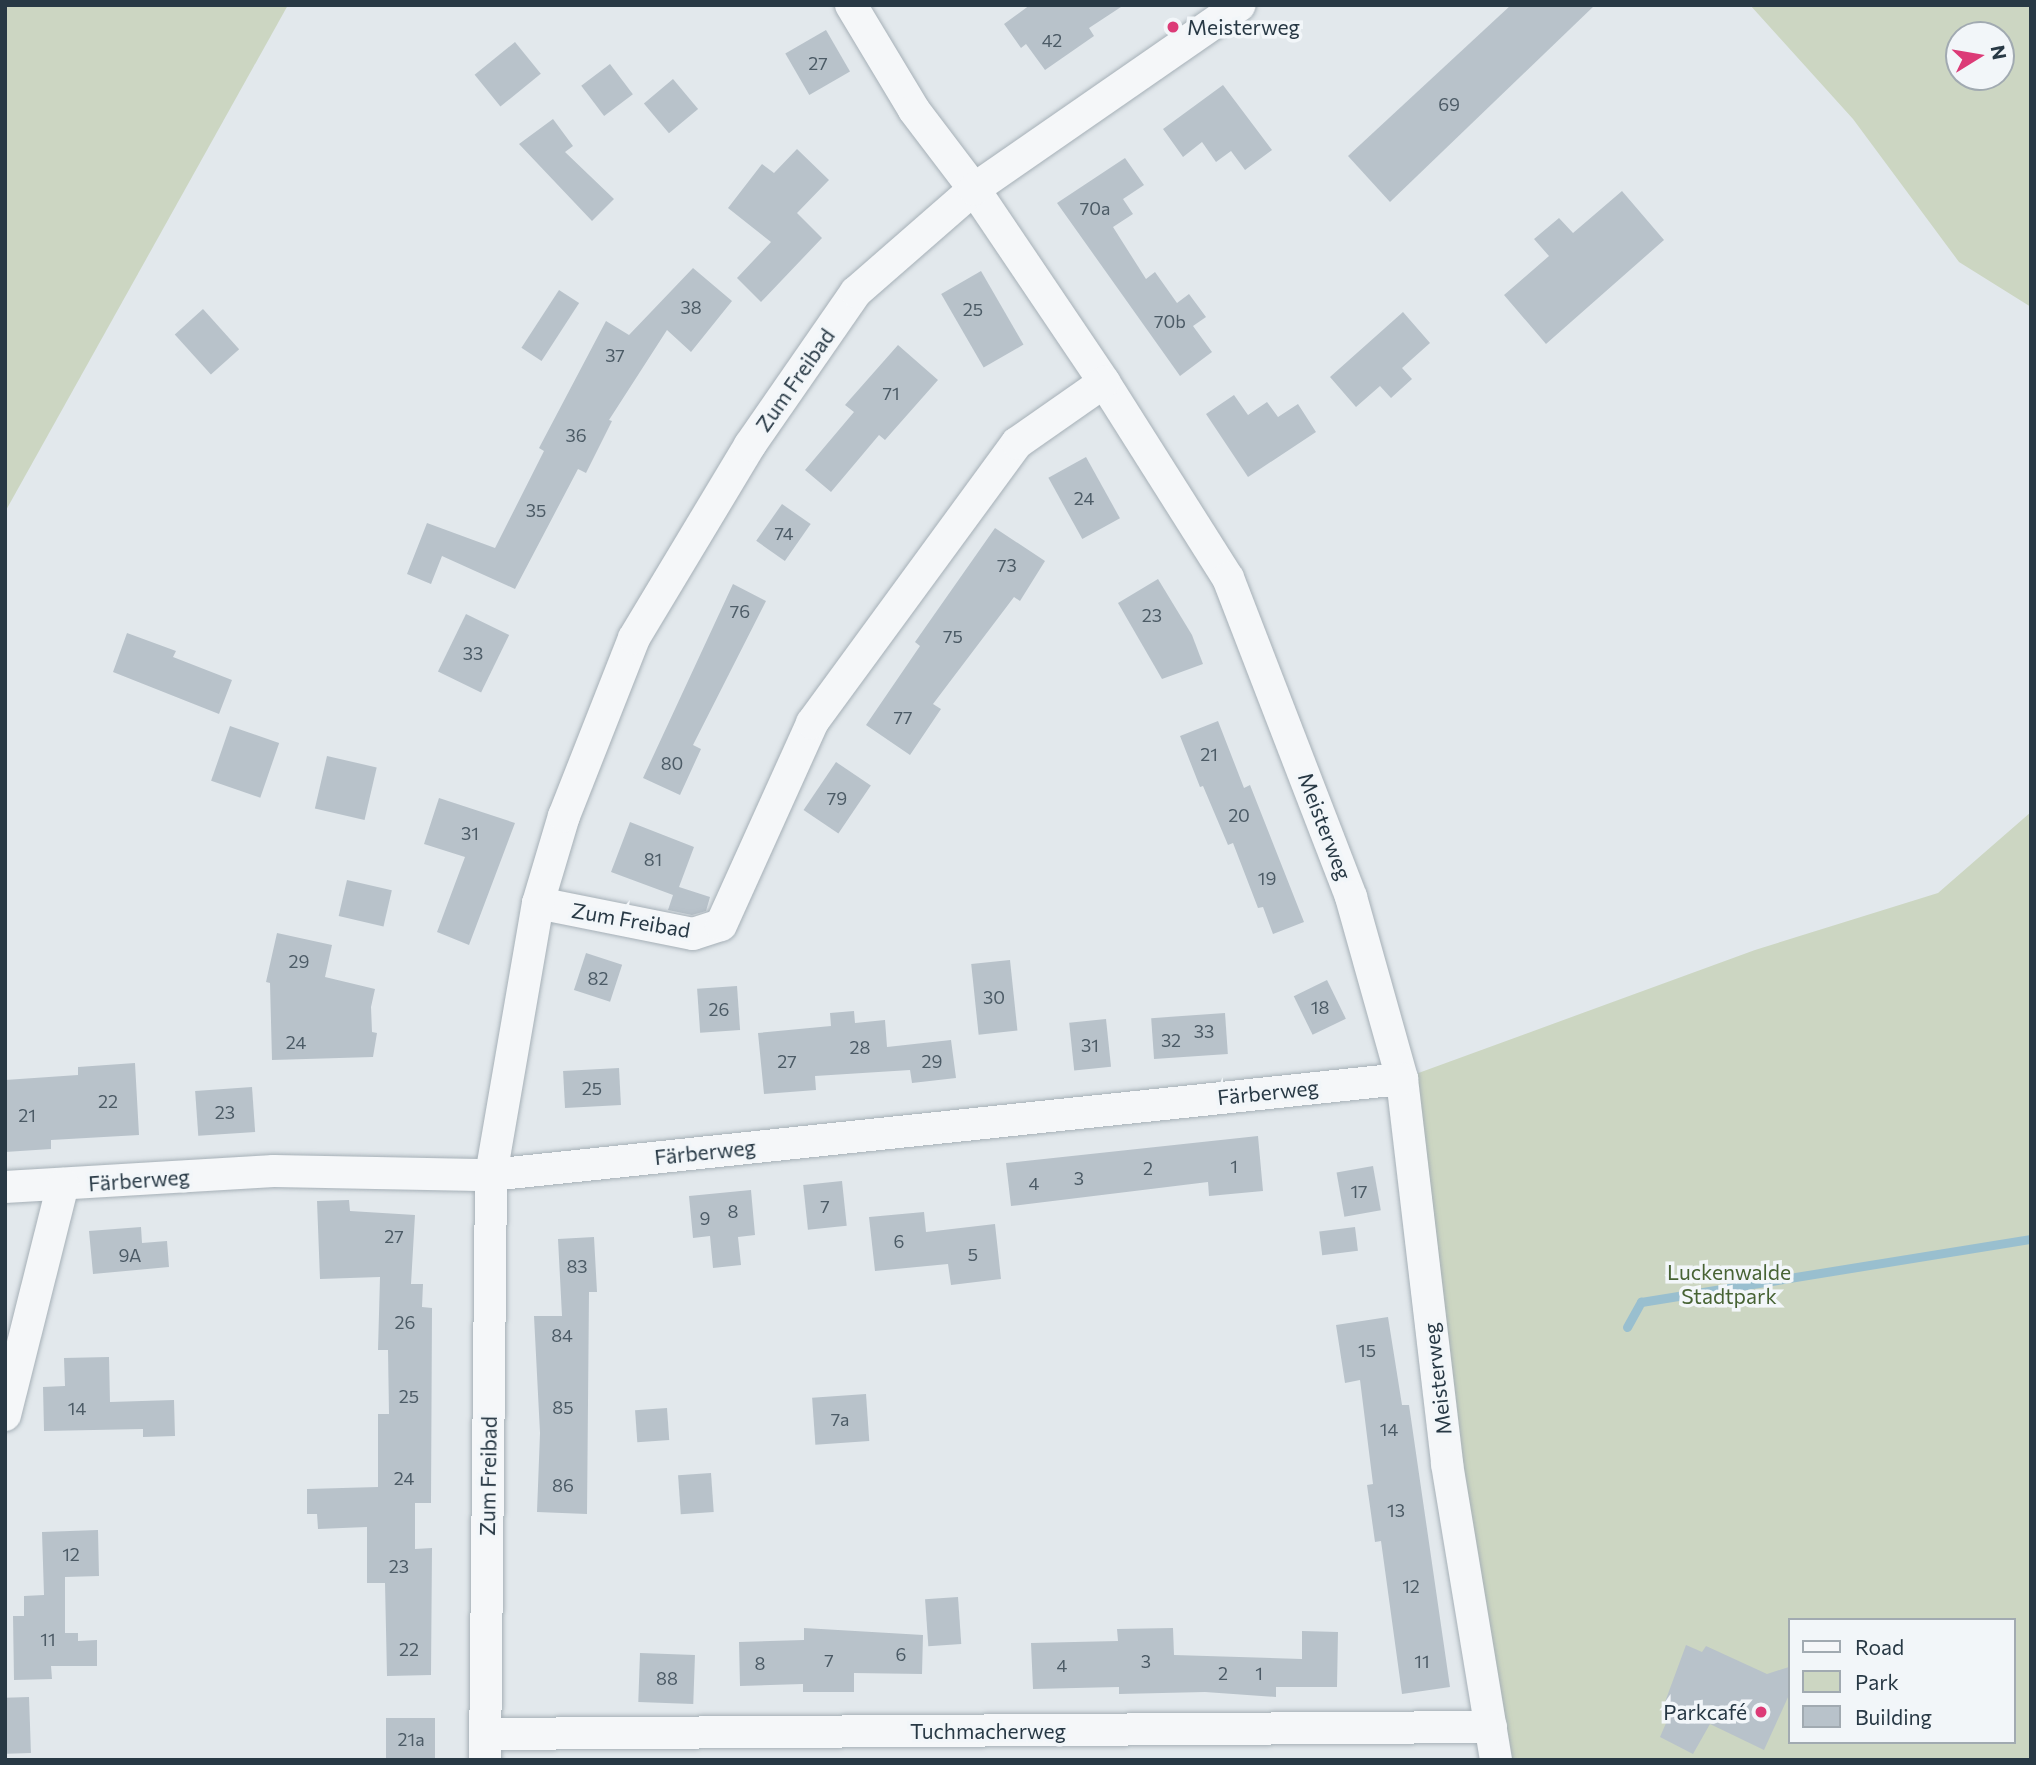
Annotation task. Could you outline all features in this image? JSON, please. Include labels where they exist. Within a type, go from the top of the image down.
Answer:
[{"type":"street","name":"Meisterweg","points":[[851,5],[914,110],[974,189],[1104,382],[1228,578],[1351,897],[1402,1079],[1447,1464],[1496,1760]]},
{"type":"street","name":"Zum Freibad","points":[[485,1747],[491,1175],[538,903],[564,816],[634,638],[750,445],[856,292],[974,189],[1240,5]]},
{"type":"street","name":"Zum Freibad","points":[[538,903],[694,934],[721,925],[812,723],[1017,443],[1104,382]]},
{"type":"street","name":"Färberweg","points":[[5,1187],[274,1171],[491,1175],[1402,1079]]},
{"type":"street","points":[[5,1415],[63,1184]]},
{"type":"street","name":"Tuchmacherweg","points":[[485,1747],[1491,1727]]},
{"type":"green space","points":[[5,5],[288,5],[5,512]]},
{"type":"green space","points":[[1750,5],[2031,5],[2031,307],[1959,262],[1853,119]]},
{"type":"green space","name":"Luckenwalde Stadtpark","points":[[2031,812],[2031,1760],[1493,1760],[1402,1079],[1755,950],[1938,893]]},
{"type":"building","points":[[1030,5],[1124,5],[1089,28],[1094,36],[1045,70],[1026,44],[1021,48],[1004,24]]},
{"type":"building","points":[[1511,5],[1595,5],[1390,202],[1348,156]]},
{"type":"building","points":[[826,30],[850,72],[809,95],[785,54]]},
{"type":"building","points":[[515,42],[541,74],[500,107],[475,75]]},
{"type":"building","points":[[610,64],[633,94],[604,116],[581,86]]},
{"type":"building","points":[[673,79],[698,109],[669,133],[644,103]]},
{"type":"building","points":[[1223,85],[1272,150],[1245,170],[1231,151],[1216,162],[1202,142],[1183,157],[1163,129]]},
{"type":"building","points":[[553,119],[573,146],[565,152],[614,199],[592,221],[519,144]]},
{"type":"building","points":[[797,149],[829,180],[797,213],[822,238],[761,302],[737,278],[771,242],[728,208],[762,164],[774,173]]},
{"type":"building","points":[[1125,158],[1144,185],[1123,199],[1133,214],[1113,227],[1146,279],[1155,272],[1177,303],[1189,294],[1206,317],[1193,326],[1212,352],[1180,376],[1057,203]]},
{"type":"building","points":[[1622,191],[1664,240],[1546,344],[1504,295],[1549,256],[1534,239],[1559,218],[1573,233]]},
{"type":"building","points":[[693,268],[732,301],[691,352],[667,330],[609,420],[612,421],[586,473],[578,469],[515,589],[442,556],[431,584],[407,574],[427,523],[495,548],[544,451],[539,448],[606,321],[629,335]]},
{"type":"building","points":[[981,271],[1024,345],[984,368],[941,294]]},
{"type":"building","points":[[559,290],[579,303],[542,361],[521,348]]},
{"type":"building","points":[[203,309],[239,349],[211,375],[175,334]]},
{"type":"building","points":[[1403,312],[1430,343],[1402,368],[1412,379],[1391,398],[1380,386],[1356,407],[1330,377]]},
{"type":"building","points":[[898,345],[938,380],[885,440],[879,435],[831,492],[805,470],[854,412],[845,405]]},
{"type":"building","points":[[1234,395],[1248,415],[1267,402],[1278,417],[1298,404],[1316,432],[1248,477],[1206,414]]},
{"type":"building","points":[[1086,457],[1120,518],[1082,539],[1048,478]]},
{"type":"building","points":[[782,504],[811,524],[785,561],[756,541]]},
{"type":"building","points":[[995,528],[1045,561],[1020,601],[1014,597],[933,704],[941,709],[910,755],[866,725],[920,646],[915,642]]},
{"type":"building","points":[[1158,579],[1192,635],[1203,664],[1162,679],[1118,603]]},
{"type":"building","points":[[733,584],[766,601],[693,745],[701,749],[680,795],[643,778]]},
{"type":"building","points":[[466,614],[509,635],[481,693],[438,672]]},
{"type":"building","points":[[127,633],[176,651],[173,657],[232,680],[219,714],[113,672]]},
{"type":"building","points":[[1218,721],[1244,788],[1250,785],[1304,922],[1273,934],[1263,907],[1258,908],[1233,843],[1228,845],[1203,786],[1200,787],[1180,736]]},
{"type":"building","points":[[230,726],[279,743],[260,798],[211,781]]},
{"type":"building","points":[[327,756],[377,767],[365,820],[315,809]]},
{"type":"building","points":[[836,762],[871,785],[838,834],[804,810]]},
{"type":"building","points":[[439,798],[515,823],[469,945],[437,932],[465,857],[424,844]]},
{"type":"building","points":[[630,822],[694,847],[679,887],[710,897],[706,911],[692,915],[668,910],[673,895],[611,872]]},
{"type":"building","points":[[347,880],[392,890],[383,926],[339,916]]},
{"type":"building","points":[[277,933],[332,945],[325,977],[375,989],[371,1007],[372,1032],[377,1033],[373,1057],[272,1060],[270,983],[266,982]]},
{"type":"building","points":[[586,953],[622,965],[610,1002],[574,990]]},
{"type":"building","points":[[1010,960],[1017,1031],[979,1035],[971,964]]},
{"type":"building","points":[[1327,980],[1346,1019],[1313,1035],[1294,996]]},
{"type":"building","points":[[737,986],[740,1030],[700,1033],[697,989]]},
{"type":"building","points":[[854,1011],[855,1023],[885,1020],[887,1047],[951,1040],[956,1078],[912,1083],[910,1070],[815,1076],[816,1090],[764,1094],[758,1033],[831,1026],[830,1013]]},
{"type":"building","points":[[1225,1013],[1228,1054],[1154,1059],[1151,1018]]},
{"type":"building","points":[[1106,1019],[1111,1067],[1074,1071],[1069,1023]]},
{"type":"building","points":[[135,1063],[139,1135],[51,1140],[51,1149],[5,1152],[5,1080],[78,1075],[78,1067]]},
{"type":"building","points":[[619,1068],[621,1105],[565,1108],[563,1071]]},
{"type":"building","points":[[252,1087],[255,1132],[198,1136],[195,1091]]},
{"type":"building","points":[[1258,1136],[1263,1191],[1209,1196],[1208,1182],[1011,1206],[1006,1163]]},
{"type":"building","points":[[1373,1166],[1381,1210],[1344,1217],[1337,1172]]},
{"type":"building","points":[[842,1181],[847,1226],[808,1230],[803,1185]]},
{"type":"building","points":[[751,1190],[755,1235],[738,1237],[741,1265],[713,1268],[710,1236],[693,1238],[689,1196]]},
{"type":"building","points":[[349,1200],[350,1211],[415,1215],[411,1284],[423,1284],[422,1307],[432,1308],[431,1503],[415,1503],[415,1549],[432,1548],[431,1675],[387,1676],[385,1583],[367,1583],[367,1527],[318,1529],[317,1514],[307,1514],[307,1489],[378,1487],[378,1414],[389,1414],[388,1350],[378,1350],[380,1277],[320,1279],[317,1201]]},
{"type":"building","points":[[924,1212],[926,1232],[995,1224],[1001,1279],[951,1285],[948,1264],[875,1271],[869,1217]]},
{"type":"building","points":[[141,1227],[142,1243],[167,1241],[169,1267],[93,1274],[89,1231]]},
{"type":"building","points":[[1355,1227],[1358,1251],[1322,1255],[1319,1231]]},
{"type":"building","points":[[594,1237],[597,1292],[589,1292],[587,1514],[537,1512],[540,1433],[534,1316],[562,1316],[558,1239]]},
{"type":"building","points":[[1388,1317],[1402,1405],[1409,1405],[1450,1687],[1402,1694],[1381,1541],[1375,1542],[1367,1485],[1373,1484],[1360,1380],[1345,1383],[1336,1325]]},
{"type":"building","points":[[109,1357],[110,1402],[174,1400],[175,1436],[143,1437],[143,1429],[44,1431],[43,1387],[65,1386],[64,1358]]},
{"type":"building","points":[[866,1394],[869,1441],[815,1445],[812,1398]]},
{"type":"building","points":[[667,1408],[669,1440],[637,1442],[635,1410]]},
{"type":"building","points":[[711,1473],[714,1512],[681,1514],[678,1475]]},
{"type":"building","points":[[98,1530],[99,1576],[65,1577],[65,1633],[78,1633],[78,1641],[97,1640],[97,1666],[51,1666],[52,1679],[14,1680],[13,1616],[24,1616],[24,1596],[44,1595],[42,1532]]},
{"type":"building","points":[[958,1597],[961,1644],[928,1646],[925,1599]]},
{"type":"building","points":[[804,1628],[923,1635],[922,1674],[854,1673],[854,1692],[803,1692],[803,1684],[740,1686],[739,1642],[804,1640]]},
{"type":"building","points":[[1173,1628],[1174,1655],[1302,1659],[1302,1631],[1338,1632],[1337,1687],[1276,1687],[1276,1697],[1205,1692],[1119,1694],[1119,1687],[1033,1689],[1031,1643],[1118,1641],[1117,1629]]},
{"type":"building","points":[[1686,1645],[1702,1652],[1706,1646],[1767,1674],[1787,1668],[1787,1699],[1764,1750],[1710,1724],[1693,1754],[1660,1737],[1673,1707],[1665,1702]]},
{"type":"building","points":[[640,1653],[695,1655],[693,1704],[638,1702]]},
{"type":"building","points":[[29,1697],[31,1753],[7,1754],[5,1698]]},
{"type":"building","points":[[386,1718],[435,1718],[435,1760],[386,1760]]},
{"type":"waterway","points":[[1627,1327],[1641,1302],[2031,1239]]},
{"type":"place","name":"Meisterweg","points":[[1173,27]]},
{"type":"place","name":"Parkcafé","points":[[1761,1712]]}]
